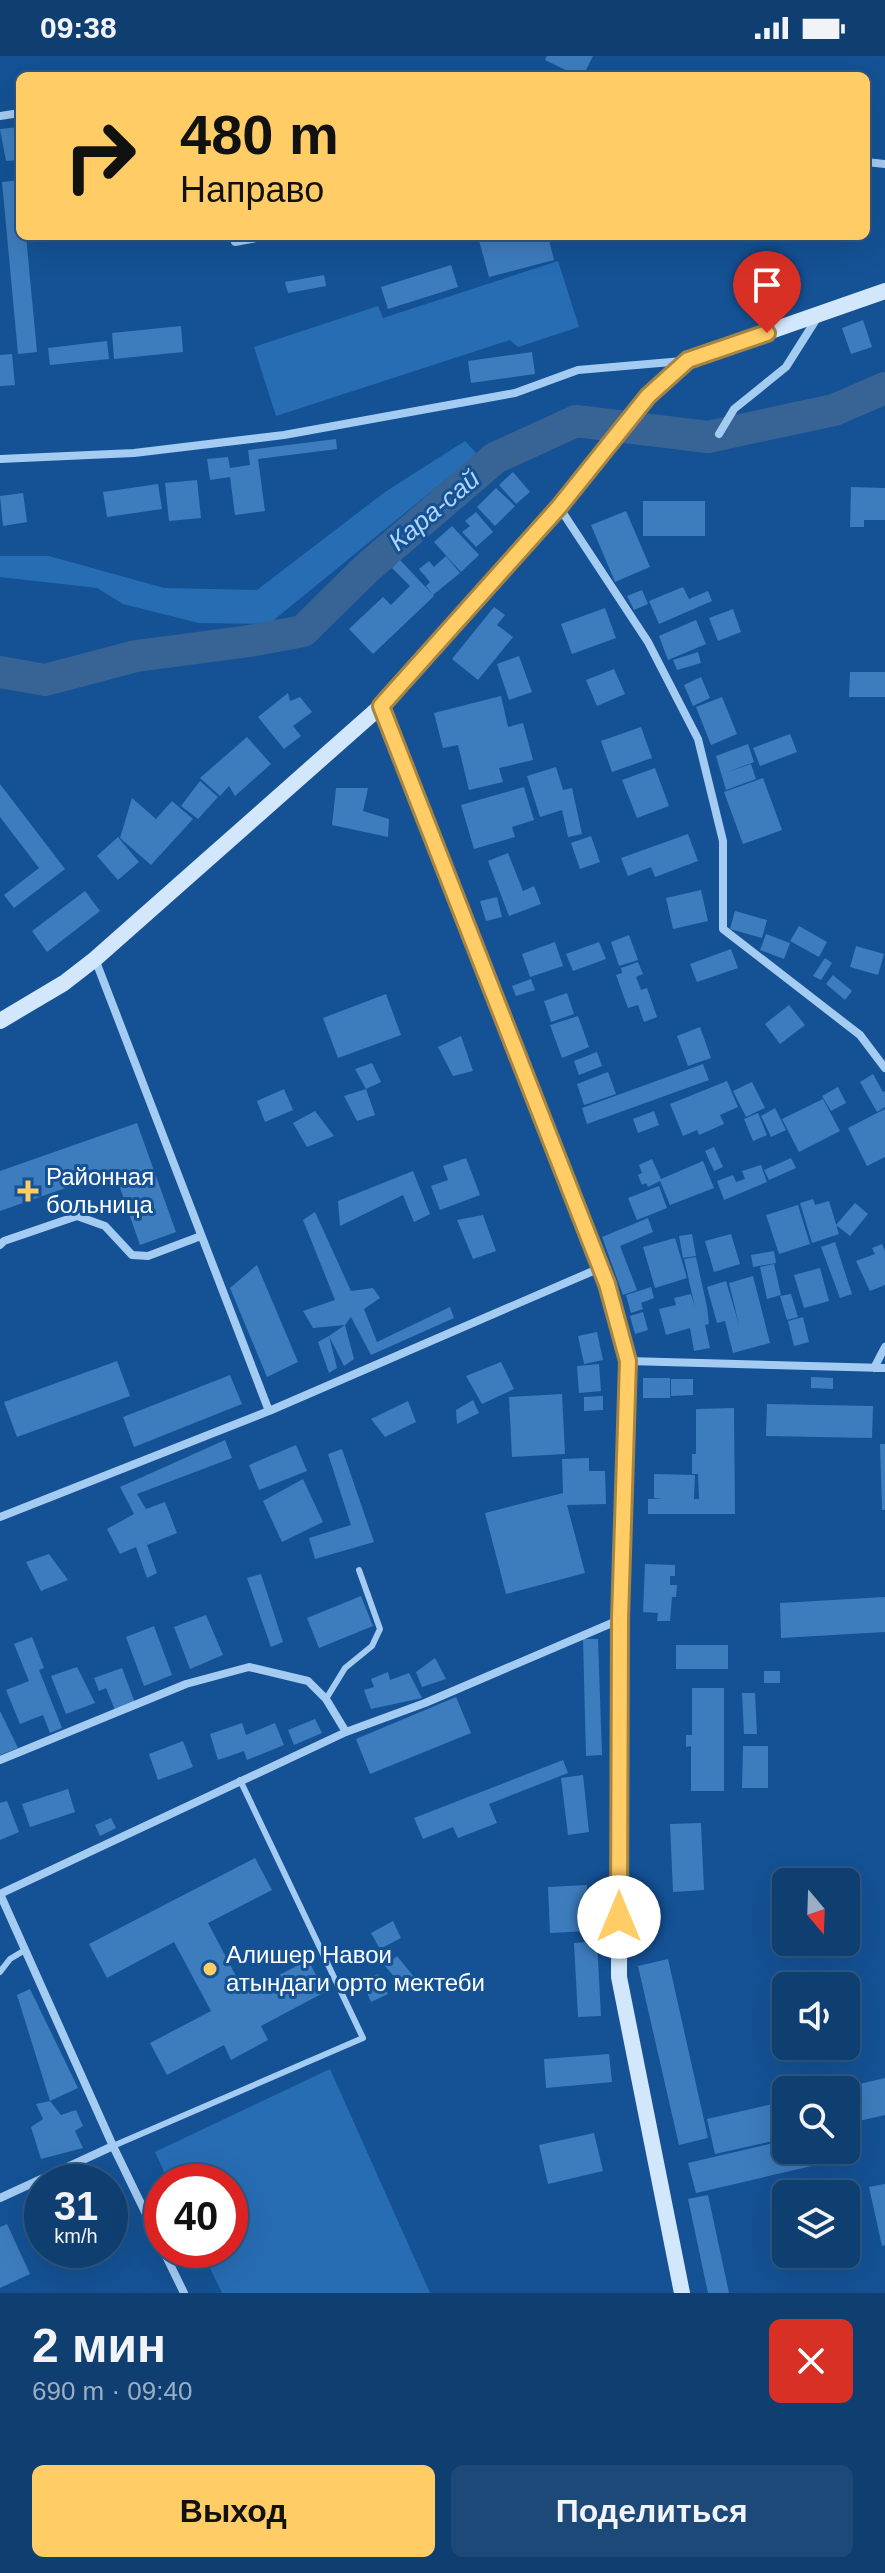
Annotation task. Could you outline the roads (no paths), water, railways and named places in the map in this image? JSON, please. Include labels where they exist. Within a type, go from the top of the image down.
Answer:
[{"type":"street","points":[[0,459],[134,453],[284,435],[515,393],[578,370],[688,360],[885,291]]},
{"type":"street","points":[[719,434],[734,409],[786,367],[820,314]]},
{"type":"street","points":[[0,1021],[64,983],[95,959],[381,706],[559,507],[648,396],[688,360]]},
{"type":"street","points":[[559,507],[648,642],[698,739],[723,841],[723,929],[860,1035],[885,1068]]},
{"type":"street","points":[[381,706],[607,1284],[628,1361],[620,1619],[619,1977],[682,2293]]},
{"type":"street","points":[[95,959],[269,1411]]},
{"type":"street","points":[[0,1245],[77,1216],[105,1226],[132,1255],[148,1256],[201,1236]]},
{"type":"street","points":[[0,1517],[269,1411],[600,1268]]},
{"type":"street","points":[[874,1368],[885,1347]]},
{"type":"street","points":[[628,1361],[885,1368]]},
{"type":"street","points":[[144,2209],[0,1894],[346,1732],[425,1703],[620,1619]]},
{"type":"street","points":[[0,1760],[186,1684],[249,1667],[308,1681],[326,1699],[346,1732]]},
{"type":"street","points":[[0,2198],[113,2146]]},
{"type":"street","points":[[172,2268],[184,2293]]},
{"type":"lane","points":[[326,1699],[345,1668],[372,1646],[380,1629],[359,1570]]},
{"type":"lane","points":[[113,2146],[363,2038],[240,1780]]},
{"type":"lane","points":[[0,1972],[10,1959],[25,1950]]},
{"type":"waterway","name":"Кара-сай","points":[[0,672],[45,680],[136,656],[303,631],[367,568],[495,458],[576,421],[708,437],[834,410],[885,388]]},
{"type":"place","name":"Районная больница","points":[[28,1191]]},
{"type":"place","name":"Алишер Навои атындаги орто мектеби","points":[[210,1969]]}]
